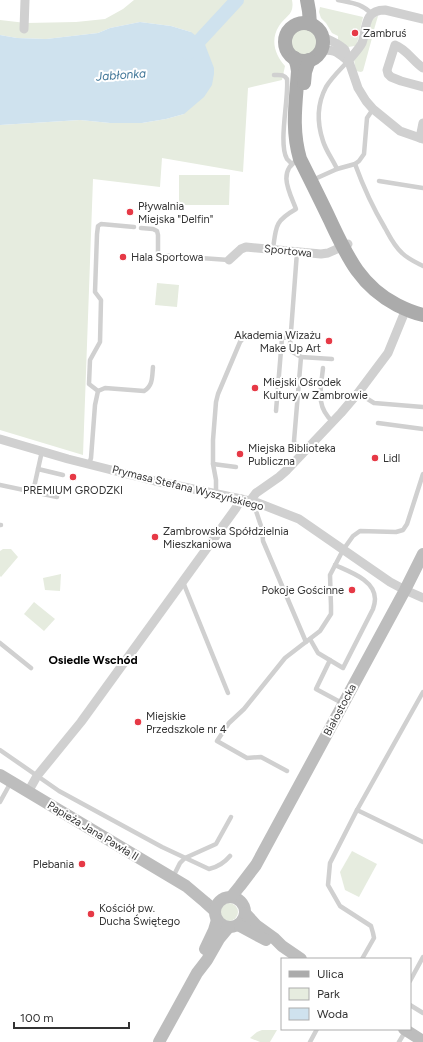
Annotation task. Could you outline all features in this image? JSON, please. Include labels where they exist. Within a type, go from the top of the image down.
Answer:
[{"type":"main road","points":[[301,0],[301,11],[304,24]]},
{"type":"main road","points":[[304,24],[309,11],[307,0]]},
{"type":"main road","points":[[304,24],[315,26],[321,35],[322,41],[320,51],[317,55],[302,59],[291,56],[286,47],[285,38],[290,29],[304,24]]},
{"type":"main road","points":[[302,59],[297,65],[298,71],[294,121],[296,161],[346,245],[373,280],[399,296],[423,305]]},
{"type":"main road","points":[[302,59],[305,72],[302,117],[302,131],[305,148],[359,274],[376,291],[390,301],[423,315]]},
{"type":"main road","name":"Białostocka","points":[[226,898],[240,886],[256,865],[423,554]]},
{"type":"main road","name":"Papieża Jana Pawła II","points":[[0,775],[186,886],[216,915]]},
{"type":"main road","name":"Białostocka","points":[[244,909],[247,890],[253,877],[256,865]]},
{"type":"main road","name":"Papieża Jana Pawła II","points":[[186,886],[226,898]]},
{"type":"main road","points":[[197,973],[201,958],[214,930],[216,907],[226,898],[236,898],[240,900],[244,909],[256,925],[300,958]]},
{"type":"main road","points":[[160,1042],[197,973],[207,960],[219,939],[233,926],[242,922],[244,918],[244,909]]},
{"type":"main road","points":[[216,915],[220,924],[224,926],[233,926],[282,946]]},
{"type":"main road","points":[[405,1030],[423,1041]]},
{"type":"street","points":[[24,0],[24,29]]},
{"type":"street","points":[[348,61],[360,46],[366,23],[372,14],[380,10],[385,10],[423,18]]},
{"type":"street","points":[[321,35],[345,50],[358,88],[373,110],[400,131],[421,138],[423,123]]},
{"type":"street","points":[[423,68],[400,47],[395,45],[387,70],[388,74],[391,77],[401,81],[423,87]]},
{"type":"street","points":[[320,51],[336,51],[348,61]]},
{"type":"street","name":"Sportowa","points":[[229,260],[241,249],[246,247],[328,254],[346,245]]},
{"type":"street","points":[[254,502],[256,492],[279,478],[334,422],[358,393],[388,352],[406,309]]},
{"type":"street","name":"Prymasa Stefana Wyszyńskiego","points":[[0,439],[155,481],[254,502],[299,519],[343,550],[405,590],[423,598]]},
{"type":"street","points":[[28,792],[36,776],[81,722],[183,582],[241,499]]},
{"type":"lane","points":[[338,0],[361,5],[372,14]]},
{"type":"lane","points":[[337,169],[323,142],[319,125],[318,111],[326,86],[348,61]]},
{"type":"lane","points":[[273,249],[275,228],[285,215],[296,209],[286,183],[286,176],[296,161],[286,158],[284,147],[287,79],[281,74],[274,75]]},
{"type":"lane","points":[[317,178],[337,169],[355,164],[359,161],[364,154],[367,118],[373,110]]},
{"type":"lane","points":[[355,164],[361,182],[378,217],[393,242],[401,253],[411,261],[423,266]]},
{"type":"lane","points":[[379,180],[423,188]]},
{"type":"lane","points":[[98,391],[89,384],[90,360],[100,342],[101,300],[95,292],[98,226],[101,224],[134,228]]},
{"type":"lane","points":[[140,228],[153,229],[157,231],[158,255],[229,260]]},
{"type":"lane","points":[[297,252],[290,338],[292,351],[301,357],[332,359]]},
{"type":"lane","points":[[216,494],[216,480],[213,464],[213,440],[216,402],[240,342],[249,336],[290,338]]},
{"type":"lane","points":[[276,411],[282,338]]},
{"type":"lane","points":[[301,357],[294,441],[295,446],[302,454]]},
{"type":"lane","points":[[98,391],[105,388],[144,391],[149,388],[151,383],[153,367]]},
{"type":"lane","points":[[323,368],[320,401],[327,416],[334,422]]},
{"type":"lane","points":[[88,464],[91,458],[95,405],[98,391]]},
{"type":"lane","points":[[358,393],[374,403],[423,407]]},
{"type":"lane","points":[[378,424],[423,429]]},
{"type":"lane","points":[[33,492],[42,451]]},
{"type":"lane","points":[[213,464],[236,467]]},
{"type":"lane","points":[[38,469],[62,475]]},
{"type":"lane","points":[[287,771],[261,757],[248,758],[217,741],[229,723],[244,709],[285,658],[320,631],[331,614],[330,575],[343,550],[353,536],[360,531],[396,532],[403,530],[407,524],[423,474]]},
{"type":"lane","points":[[0,485],[57,496]]},
{"type":"lane","points":[[254,502],[262,529],[263,541],[308,640],[318,653],[343,668],[373,609],[375,599],[373,590],[362,578],[335,565]]},
{"type":"lane","points":[[183,582],[228,693]]},
{"type":"lane","points":[[0,642],[31,668]]},
{"type":"lane","points":[[330,660],[316,689],[343,703]]},
{"type":"lane","points":[[363,958],[374,938],[371,926],[340,906],[328,885],[330,863],[357,810],[423,692]]},
{"type":"lane","points":[[0,750],[59,791],[185,858],[209,869],[225,862],[230,856]]},
{"type":"lane","points":[[0,802],[12,782]]},
{"type":"lane","points":[[357,810],[423,842]]},
{"type":"lane","points":[[173,878],[180,863],[185,858],[216,844],[231,817]]},
{"type":"lane","points":[[411,978],[423,957]]},
{"type":"lane","points":[[411,1006],[423,1013]]},
{"type":"lane","points":[[310,1042],[316,1030]]},
{"type":"lane","points":[[399,1042],[405,1030]]},
{"type":"green space","points":[[134,0],[292,0],[293,5],[291,12],[276,31],[274,42],[276,52],[285,66],[282,80],[248,88],[243,172],[162,158],[160,187],[93,179],[83,455],[0,430],[0,125],[80,120],[110,123],[142,123],[184,114],[191,32],[171,26],[140,22],[110,28],[98,33],[46,39],[17,38],[0,35],[0,20],[26,23],[76,22],[105,19],[123,9]]},
{"type":"green space","points":[[320,7],[363,17],[357,44],[355,46],[348,47],[338,41],[338,36],[332,33],[321,18],[319,12]]},
{"type":"green space","points":[[377,16],[373,33],[368,32],[372,20]]},
{"type":"green space","points":[[304,29],[313,33],[317,42],[313,51],[304,55],[295,51],[291,42],[295,33]]},
{"type":"green space","points":[[367,37],[372,38],[363,71],[356,71],[354,60]]},
{"type":"green space","points":[[179,175],[230,175],[229,205],[179,205]]},
{"type":"green space","points":[[157,283],[179,285],[177,307],[155,305]]},
{"type":"green space","points":[[3,549],[11,549],[18,557],[1,577],[0,551]]},
{"type":"green space","points":[[61,574],[60,591],[45,590],[43,578]]},
{"type":"green space","points":[[34,602],[55,619],[44,631],[24,614]]},
{"type":"green space","points":[[352,851],[377,864],[359,897],[345,890],[340,872]]},
{"type":"green space","points":[[229,903],[235,906],[238,912],[235,918],[229,921],[223,918],[220,912],[223,906]]},
{"type":"green space","points":[[262,1030],[277,1030],[270,1042],[260,1042],[250,1038]]},
{"type":"water","points":[[140,22],[171,26],[191,32],[204,42],[214,68],[212,85],[204,97],[184,114],[142,123],[110,123],[80,120],[0,125],[0,35],[17,38],[46,39],[98,33],[110,28]]},
{"type":"waterway","name":"Jabłonka","points":[[188,53],[237,0]]},
{"type":"place","name":"Zambruś","points":[[355,33]]},
{"type":"place","name":"Pływalnia Miejska \"Delfin\"","points":[[130,212]]},
{"type":"place","name":"Hala Sportowa","points":[[123,257]]},
{"type":"place","name":"Akademia Wizażu Make Up Art","points":[[329,341]]},
{"type":"place","name":"Miejski Ośrodek Kultury w Zambrowie","points":[[255,388]]},
{"type":"place","name":"Miejska Biblioteka Publiczna","points":[[240,454]]},
{"type":"place","name":"Lidl","points":[[375,458]]},
{"type":"place","name":"PREMIUM GRODZKI","points":[[73,477]]},
{"type":"place","name":"Zambrowska Spółdzielnia Mieszkaniowa","points":[[155,537]]},
{"type":"place","name":"Pokoje Gościnne","points":[[352,590]]},
{"type":"place","name":"Miejskie Przedszkole nr 4","points":[[138,722]]},
{"type":"place","name":"Plebania","points":[[82,864]]},
{"type":"place","name":"Kościół pw. Ducha Świętego","points":[[91,914]]},
{"type":"district","name":"Osiedle Wschód","points":[[93,660]]}]
